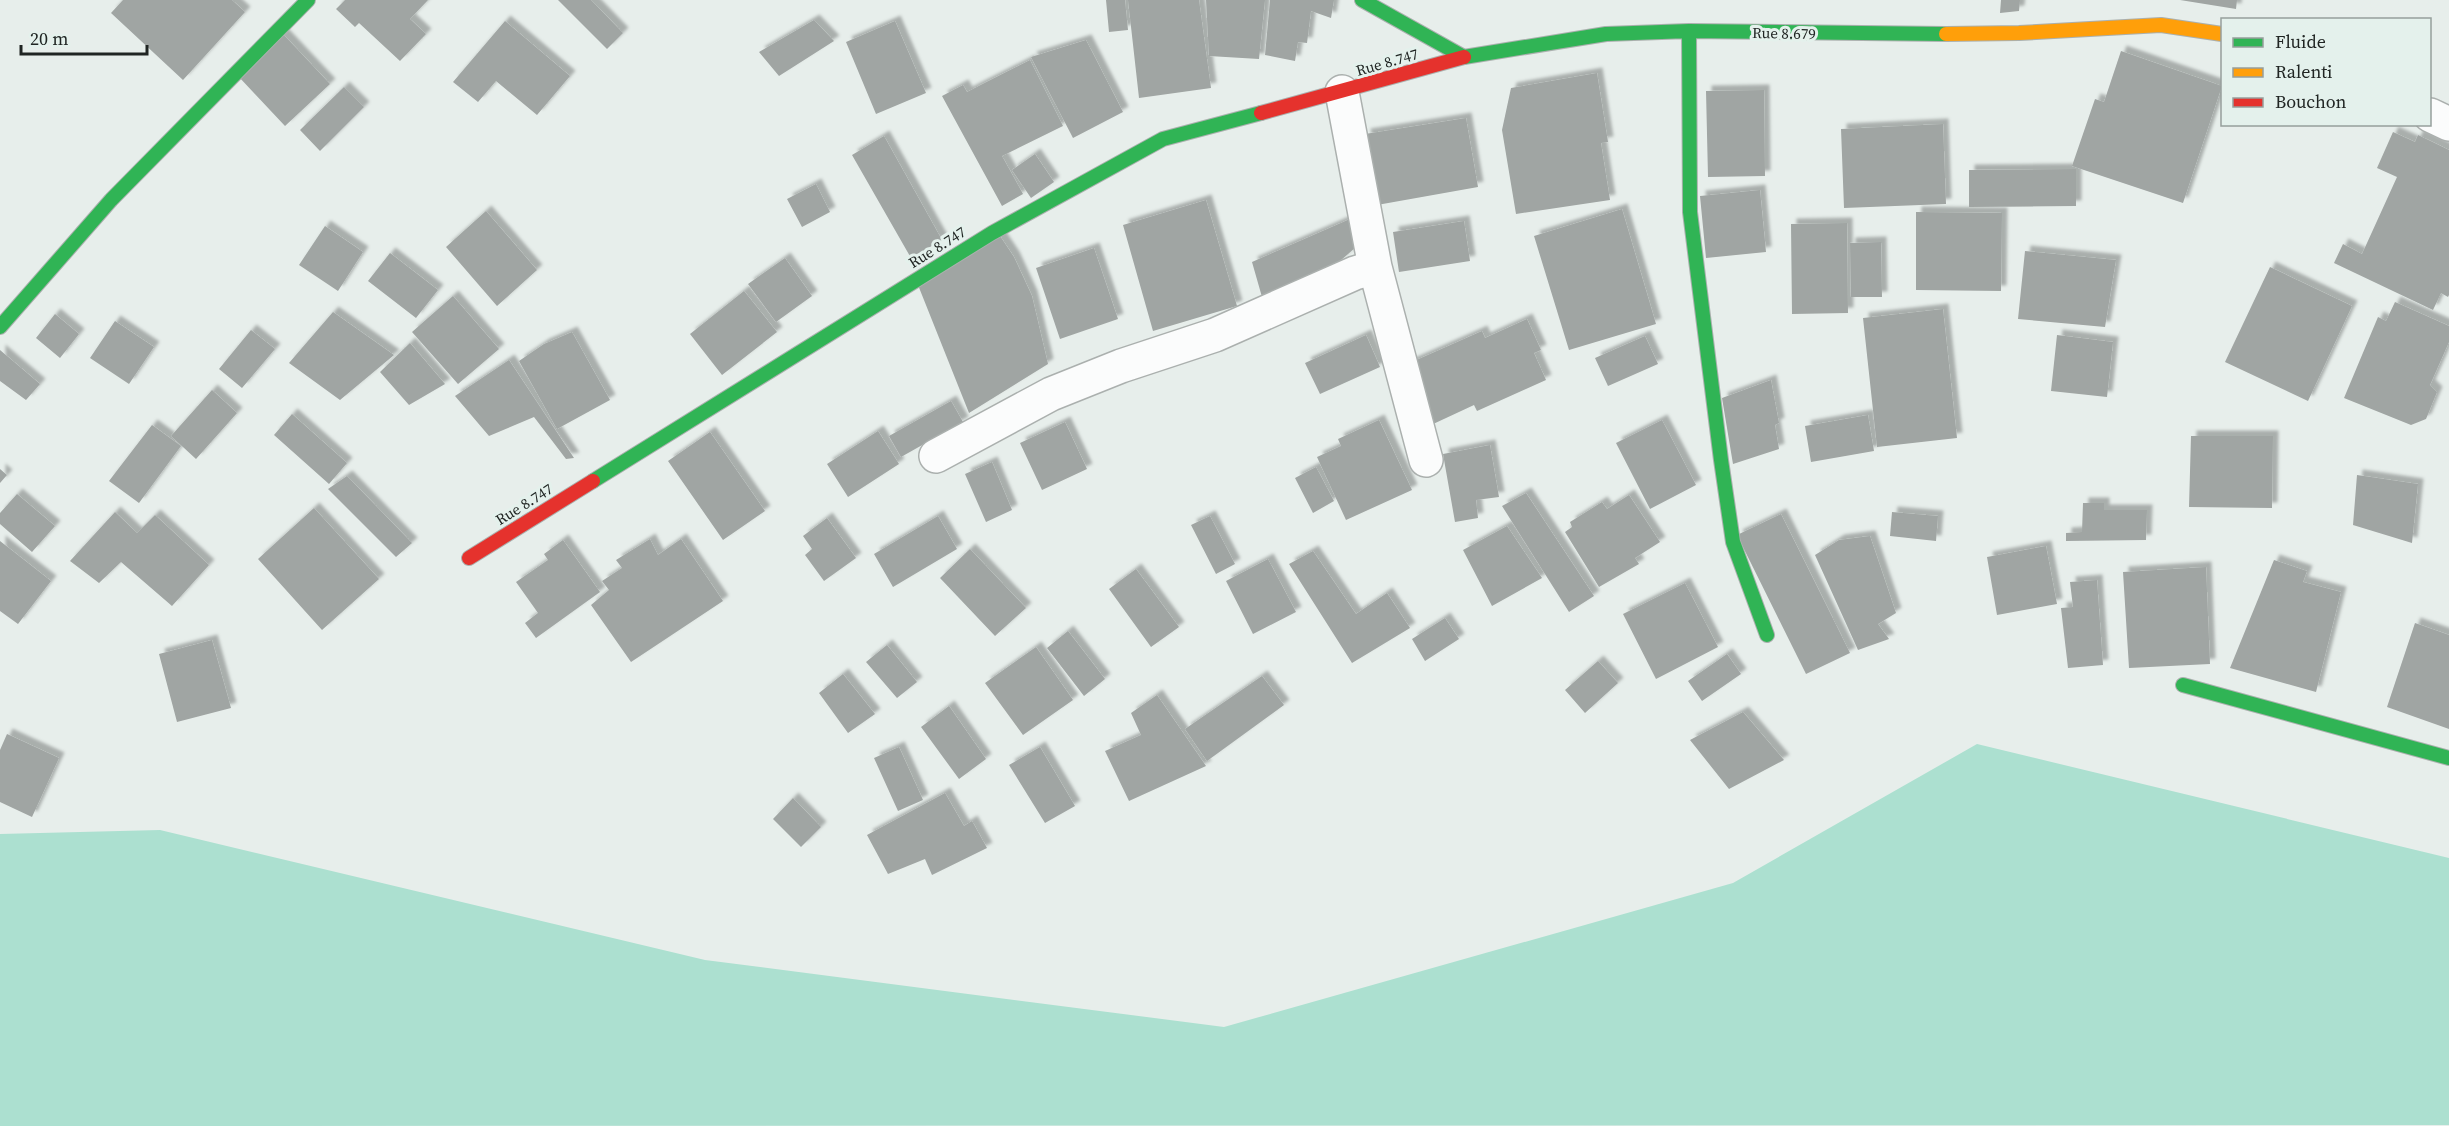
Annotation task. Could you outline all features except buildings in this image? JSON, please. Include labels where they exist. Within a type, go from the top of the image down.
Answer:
[{"type":"street","points":[[0,327],[47,269],[144,164],[308,0]]},
{"type":"street","points":[[1362,0],[1464,57]]},
{"type":"street","name":"Rue 8.679","points":[[1464,57],[1606,34],[1689,31],[1884,35],[2019,33],[2161,26],[2221,34]]},
{"type":"street","points":[[1689,31],[1690,212],[1720,449],[1733,542],[1767,635]]},
{"type":"street","name":"Rue 8.747","points":[[469,558],[993,233],[1163,140],[1464,57]]},
{"type":"street","points":[[1342,92],[1375,267],[1426,460]]},
{"type":"street","points":[[2431,116],[2449,124]]},
{"type":"street","points":[[936,456],[1050,394],[1121,366],[1215,335],[1355,273],[1375,267]]},
{"type":"street","points":[[2183,685],[2449,758]]},
{"type":"green space","points":[[1977,744],[2449,858],[2449,1125],[0,1126],[0,834],[160,830],[705,960],[1224,1027],[1733,883]]},
{"type":"traffic: fast","points":[[0,327],[111,200],[308,0]]},
{"type":"traffic: fast","points":[[1362,0],[1464,57],[1606,34],[1689,31],[1946,34]]},
{"type":"traffic: fast","points":[[1689,31],[1690,212],[1721,460],[1733,542],[1767,635]]},
{"type":"traffic: fast","points":[[593,481],[992,233],[1163,139],[1261,113]]},
{"type":"traffic: fast","points":[[2183,685],[2449,758]]},
{"type":"traffic: slow","points":[[1946,34],[2019,33],[2161,25],[2221,34]]},
{"type":"traffic: jam","points":[[1261,113],[1464,57]]},
{"type":"traffic: jam","points":[[469,558],[593,481]]}]
